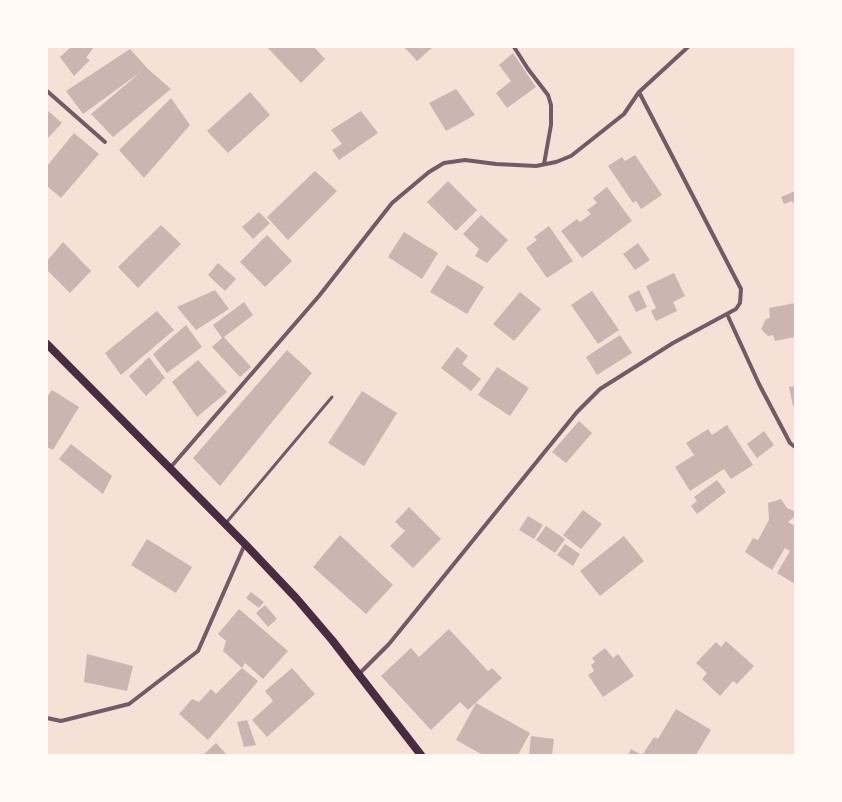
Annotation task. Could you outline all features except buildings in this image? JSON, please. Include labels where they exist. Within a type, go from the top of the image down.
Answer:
[{"type":"main road","points":[[47,344],[245,544],[297,599],[332,640],[422,755]]},
{"type":"street","points":[[514,47],[528,69],[548,95],[551,105],[551,125],[544,164]]},
{"type":"street","points":[[169,468],[319,296],[392,203],[428,172],[444,163],[465,160],[496,164],[536,166],[556,162],[571,156],[624,114],[639,92],[688,47]]},
{"type":"street","points":[[47,91],[105,142]]},
{"type":"street","points":[[359,674],[389,644],[577,412],[600,389],[673,343],[736,309],[740,303],[741,289],[639,92]]},
{"type":"street","points":[[727,314],[759,384],[790,443],[795,447]]},
{"type":"street","points":[[47,718],[61,721],[129,704],[198,651],[245,544]]},
{"type":"lane","points":[[225,524],[332,396]]}]
